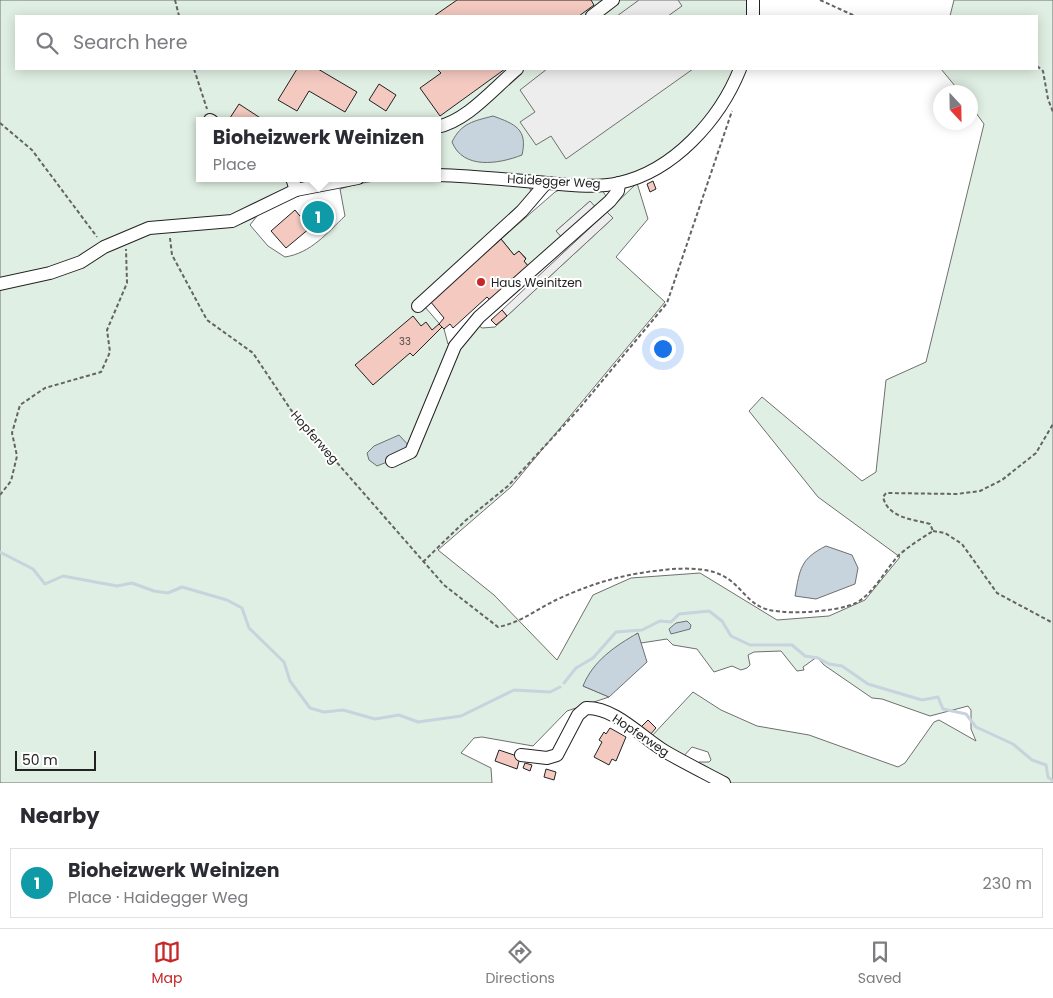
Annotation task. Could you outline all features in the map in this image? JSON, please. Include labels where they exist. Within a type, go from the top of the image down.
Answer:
[{"type":"street","points":[[593,15],[613,0]]},
{"type":"street","points":[[753,0],[753,15]]},
{"type":"street","points":[[441,126],[464,117],[516,70]]},
{"type":"street","name":"Haidegger Weg","points":[[441,175],[584,186],[618,184],[663,164],[690,141],[721,106],[739,70]]},
{"type":"street","points":[[0,284],[50,273],[81,262],[104,247],[149,228],[232,221],[294,184],[315,182]]},
{"type":"street","points":[[418,306],[522,211],[546,183]]},
{"type":"street","points":[[392,461],[411,452],[456,346],[479,317],[610,201],[618,191],[618,184]]},
{"type":"street","name":"Hopferweg","points":[[522,755],[547,758],[557,755],[578,715],[586,708],[596,708],[616,717],[666,752],[724,783]]},
{"type":"path","points":[[175,0],[179,15]]},
{"type":"path","points":[[820,0],[853,15]]},
{"type":"path","points":[[1038,67],[1043,71],[1048,99],[1053,112]]},
{"type":"path","points":[[194,70],[210,117]]},
{"type":"path","points":[[423,562],[465,522],[508,486],[578,410],[668,303],[733,109]]},
{"type":"path","points":[[0,123],[32,150],[104,247]]},
{"type":"path","name":"Hopferweg","points":[[169,225],[172,256],[208,320],[253,353],[291,410],[444,585],[498,627],[510,625],[555,601],[593,584],[629,573],[676,569],[706,570],[730,580],[760,607],[775,612],[827,609],[855,603],[871,590],[901,554],[933,530]]},
{"type":"path","points":[[0,495],[12,481],[18,456],[12,433],[20,405],[45,388],[101,372],[110,352],[108,330],[127,284],[128,258],[124,237]]},
{"type":"path","points":[[1053,424],[1036,453],[1002,480],[980,491],[958,494],[886,493],[883,497],[885,505],[895,514],[930,524],[933,530],[945,533],[962,544],[998,593],[1053,623]]},
{"type":"green space","points":[[0,0],[753,0],[753,15],[15,15],[15,70],[740,70],[730,90],[680,151],[619,183],[441,175],[441,117],[196,117],[196,182],[340,182],[265,206],[250,225],[268,246],[285,257],[311,247],[345,216],[340,189],[368,182],[441,182],[441,178],[528,185],[531,191],[524,203],[419,300],[444,329],[448,344],[473,321],[482,328],[495,327],[613,218],[607,212],[637,183],[648,219],[616,257],[665,302],[511,487],[438,550],[494,595],[557,660],[593,595],[631,578],[700,573],[777,620],[829,616],[865,600],[900,557],[818,497],[749,411],[762,397],[862,481],[876,472],[886,380],[926,362],[984,124],[978,116],[978,85],[954,85],[942,70],[1038,70],[1038,15],[950,15],[954,0],[1053,0],[1053,783],[729,783],[699,765],[699,762],[709,762],[711,760],[708,752],[692,747],[682,758],[649,739],[693,692],[721,710],[757,726],[809,735],[898,767],[905,763],[934,722],[939,720],[976,741],[971,729],[971,710],[968,706],[930,716],[882,699],[872,698],[824,665],[817,657],[803,667],[804,670],[797,671],[781,651],[754,652],[748,655],[750,665],[747,668],[741,670],[732,666],[714,672],[697,649],[673,645],[667,639],[641,643],[637,633],[583,686],[609,697],[567,711],[533,746],[482,737],[474,738],[461,753],[491,768],[492,783],[0,783]]},
{"type":"green space","points":[[564,188],[601,188],[607,198],[596,208],[589,202],[556,231],[563,238],[528,266],[524,261],[526,258],[519,251],[514,255],[501,239],[555,192]]},
{"type":"shaded area","points":[[639,0],[678,0],[682,6],[669,15],[618,15]]},
{"type":"shaded area","points":[[546,70],[692,70],[566,159],[551,136],[536,145],[520,122],[535,112],[520,90]]},
{"type":"shaded area","points":[[493,116],[513,125],[521,133],[523,139],[522,155],[493,162],[473,161],[464,157],[457,151],[452,142],[456,136],[469,124]]},
{"type":"shaded area","points":[[590,201],[599,211],[565,241],[556,231]]},
{"type":"shaded area","points":[[607,212],[613,218],[507,316],[502,310]]},
{"type":"shaded area","points":[[399,435],[411,448],[386,458],[387,462],[377,466],[369,460],[367,453],[374,446]]},
{"type":"shaded area","points":[[826,546],[852,555],[858,568],[855,584],[816,599],[795,596],[800,572],[806,560]]},
{"type":"shaded area","points":[[687,621],[691,625],[690,629],[671,634],[669,629],[676,623]]},
{"type":"shaded area","points":[[638,633],[647,662],[609,697],[583,686],[587,677],[606,655]]},
{"type":"building","points":[[457,0],[591,0],[594,5],[580,15],[435,15]]},
{"type":"building","points":[[296,70],[320,70],[357,92],[345,112],[309,91],[297,111],[278,100]]},
{"type":"building","points":[[438,70],[504,70],[440,116],[420,88],[441,73]]},
{"type":"building","points":[[379,84],[396,95],[386,111],[369,100]]},
{"type":"building","points":[[239,104],[259,117],[231,117]]},
{"type":"building","points":[[653,181],[656,189],[650,192],[647,184]]},
{"type":"building","points":[[320,200],[335,217],[315,234],[300,216]]},
{"type":"building","points":[[295,210],[310,228],[286,248],[271,231]]},
{"type":"building","name":"Haus Weinitzen","points":[[501,239],[514,255],[519,251],[526,259],[524,261],[528,266],[490,300],[487,297],[453,328],[450,324],[444,329],[439,324],[444,318],[430,301]]},
{"type":"building","points":[[502,310],[507,316],[496,325],[491,320]]},
{"type":"building","points":[[413,316],[421,326],[426,322],[432,330],[439,324],[442,327],[413,356],[410,353],[373,385],[355,365]]},
{"type":"building","points":[[648,720],[656,728],[649,736],[640,728]]},
{"type":"building","points":[[610,728],[626,737],[616,761],[612,759],[609,765],[594,757],[602,742],[599,740],[604,732],[606,734]]},
{"type":"building","points":[[499,750],[520,757],[517,769],[495,761]]},
{"type":"building","points":[[525,763],[532,765],[530,771],[523,768]]},
{"type":"building","points":[[546,769],[556,772],[554,780],[544,777]]},
{"type":"waterway","points":[[0,552],[33,569],[45,584],[63,576],[117,586],[132,583],[154,591],[168,593],[182,587],[227,600],[242,608],[249,628],[284,662],[290,681],[310,708],[324,712],[343,710],[375,719],[399,715],[418,722],[461,716],[514,690],[550,692],[560,687]]},
{"type":"waterway","points":[[564,683],[576,668],[593,658],[616,632],[642,630],[660,621],[671,622],[679,614],[709,611],[722,621],[731,636],[750,645],[792,645],[805,656],[842,666],[868,684],[922,700],[938,697],[943,709],[966,714],[976,727],[1013,744],[1032,760],[1046,765],[1048,777],[1053,781]]},
{"type":"place","name":"Bioheizwerk Weinizen","points":[[318,217]]},
{"type":"place","name":"Haus Weinitzen","points":[[481,282]]}]
